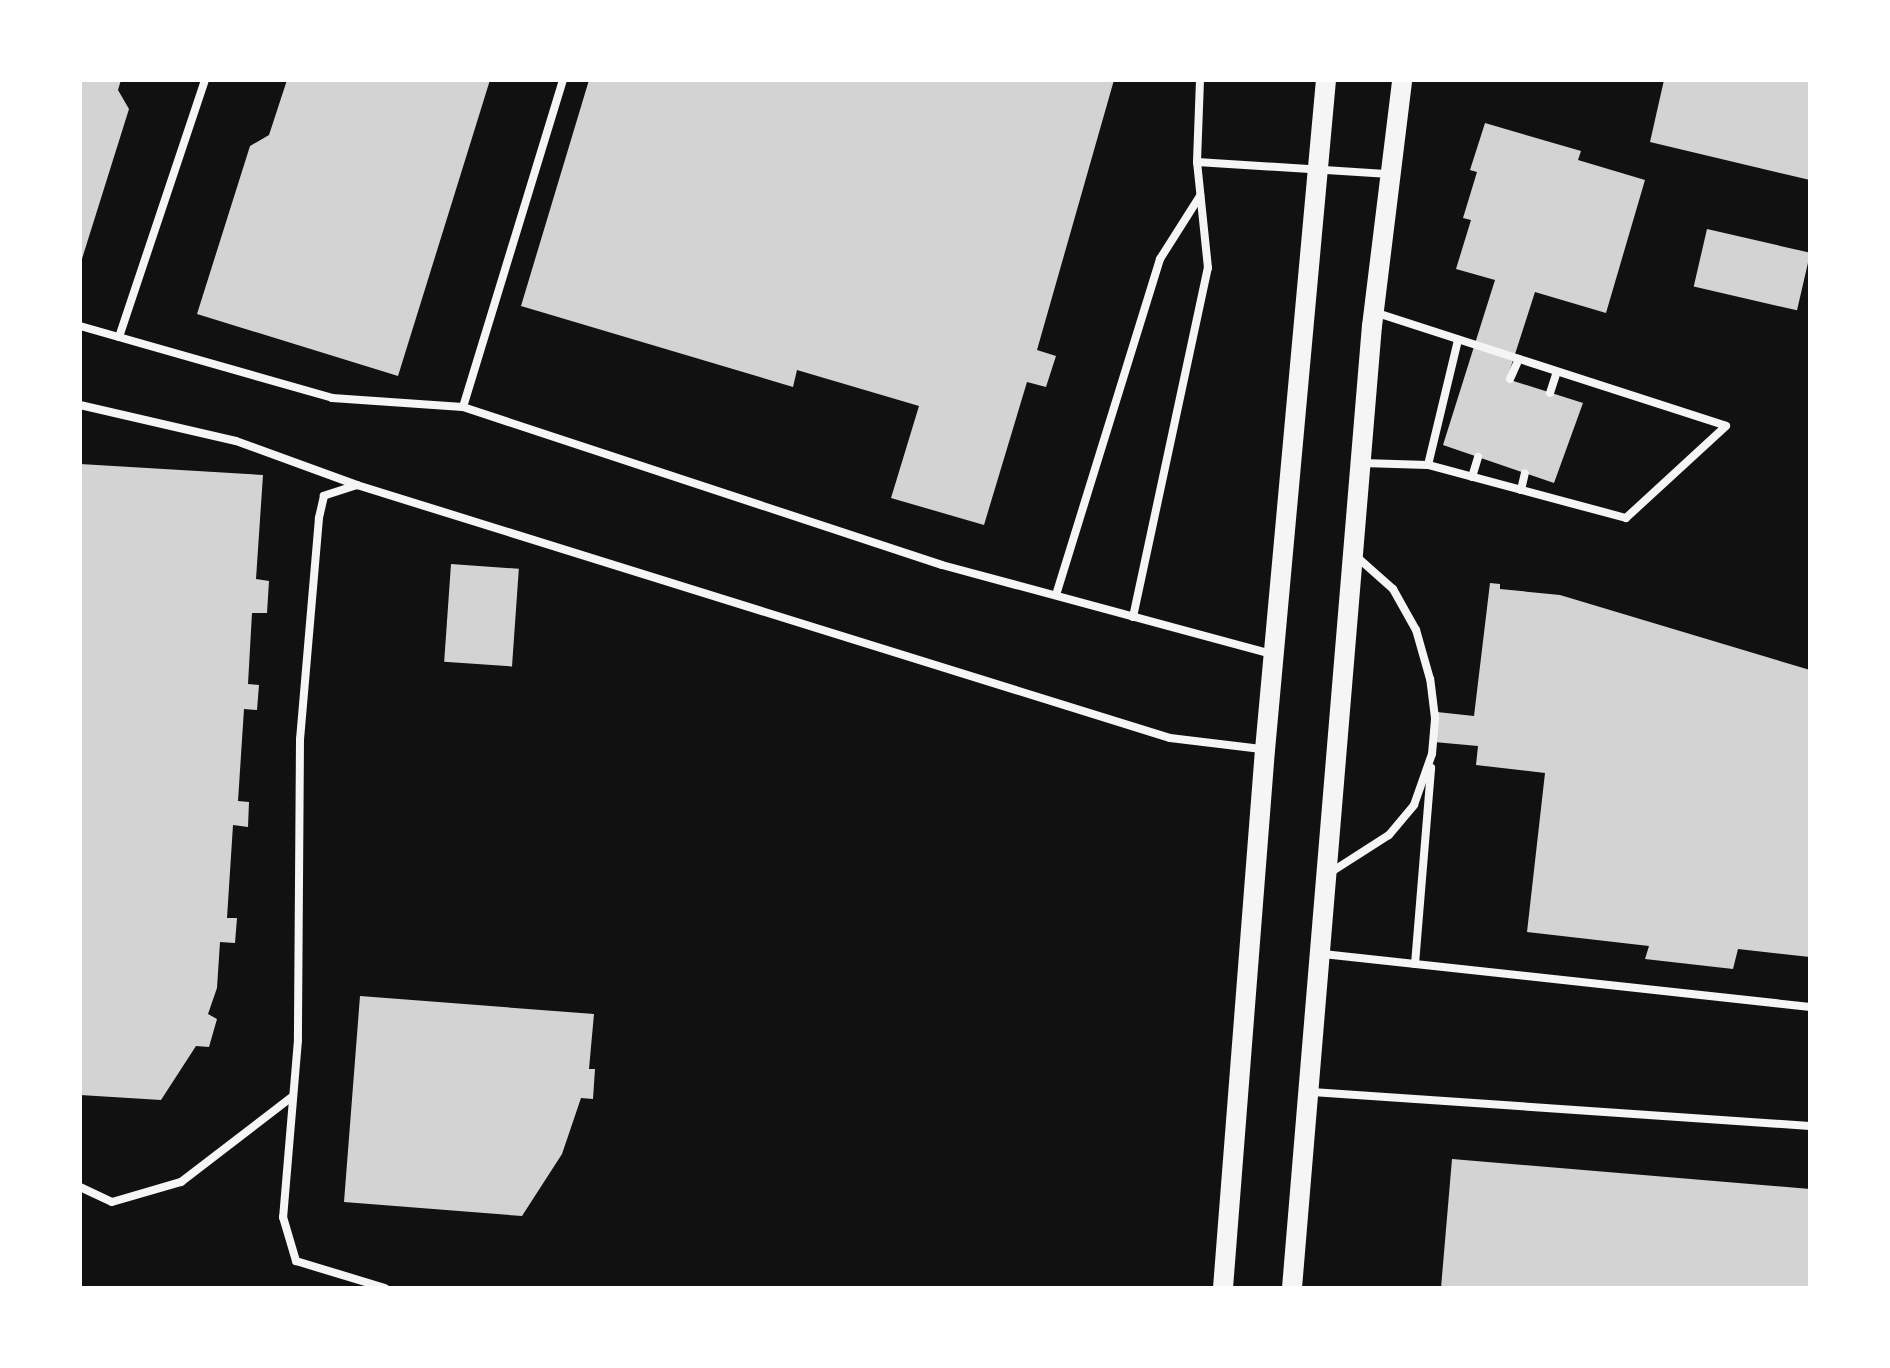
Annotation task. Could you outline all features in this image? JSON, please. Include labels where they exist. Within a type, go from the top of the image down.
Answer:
[{"type":"main road","points":[[1223,1288],[1265,750],[1326,80]]},
{"type":"main road","points":[[1292,1288],[1360,463],[1402,80]]},
{"type":"lane","points":[[119,337],[205,80]]},
{"type":"lane","points":[[463,408],[563,80]]},
{"type":"lane","points":[[1133,617],[1208,268],[1197,162],[1200,80]]},
{"type":"lane","points":[[1197,162],[1390,174]]},
{"type":"lane","points":[[1056,596],[1160,259],[1200,196]]},
{"type":"lane","points":[[1360,463],[1428,465],[1626,518],[1726,426],[1374,312]]},
{"type":"lane","points":[[80,326],[332,398],[463,408],[942,565],[1274,654]]},
{"type":"lane","points":[[1428,465],[1458,340]]},
{"type":"lane","points":[[1510,379],[1519,359]]},
{"type":"lane","points":[[1550,392],[1558,372]]},
{"type":"lane","points":[[80,406],[236,441],[358,484],[1170,738],[1265,750]]},
{"type":"lane","points":[[1472,477],[1478,457]]},
{"type":"lane","points":[[1521,490],[1526,473]]},
{"type":"lane","points":[[358,484],[324,496],[319,518],[300,739],[298,1040],[283,1217],[296,1261],[385,1288]]},
{"type":"lane","points":[[1352,553],[1393,589],[1416,630],[1430,679],[1435,718],[1415,964]]},
{"type":"lane","points":[[1324,876],[1389,835],[1414,805],[1432,754]]},
{"type":"lane","points":[[1318,954],[1810,1006]]},
{"type":"lane","points":[[1307,1092],[1810,1126]]},
{"type":"lane","points":[[80,1187],[112,1202],[181,1182],[294,1096]]},
{"type":"building","points":[[80,80],[121,80],[118,90],[129,109],[81,262]]},
{"type":"building","points":[[287,80],[490,80],[398,376],[197,314],[250,146],[269,135]]},
{"type":"building","points":[[589,80],[1114,80],[1037,350],[1056,356],[1046,387],[1027,382],[984,525],[891,498],[919,406],[797,370],[793,387],[521,306]]},
{"type":"building","points":[[1664,80],[1810,80],[1810,180],[1650,142]]},
{"type":"building","points":[[1485,123],[1581,151],[1578,160],[1645,180],[1606,313],[1535,292],[1507,379],[1583,403],[1554,483],[1443,445],[1495,280],[1456,269],[1471,220],[1463,218],[1477,172],[1470,170]]},
{"type":"building","points":[[1707,229],[1810,253],[1797,310],[1694,286]]},
{"type":"building","points":[[80,464],[263,475],[256,579],[269,581],[267,613],[252,613],[248,684],[259,685],[257,710],[244,709],[238,801],[249,802],[248,827],[233,825],[227,918],[237,918],[235,943],[220,942],[217,988],[208,1014],[217,1019],[209,1047],[196,1046],[161,1100],[80,1095]]},
{"type":"building","points":[[451,564],[519,569],[512,667],[444,662]]},
{"type":"building","points":[[1490,583],[1500,584],[1500,589],[1560,595],[1810,670],[1810,957],[1738,949],[1733,969],[1645,959],[1649,946],[1527,932],[1545,773],[1476,765],[1478,746],[1434,742],[1437,712],[1474,716]]},
{"type":"building","points":[[360,996],[594,1014],[589,1069],[595,1069],[593,1099],[581,1098],[562,1154],[522,1216],[344,1202]]},
{"type":"building","points":[[1452,1159],[1810,1189],[1810,1288],[1441,1288]]}]
